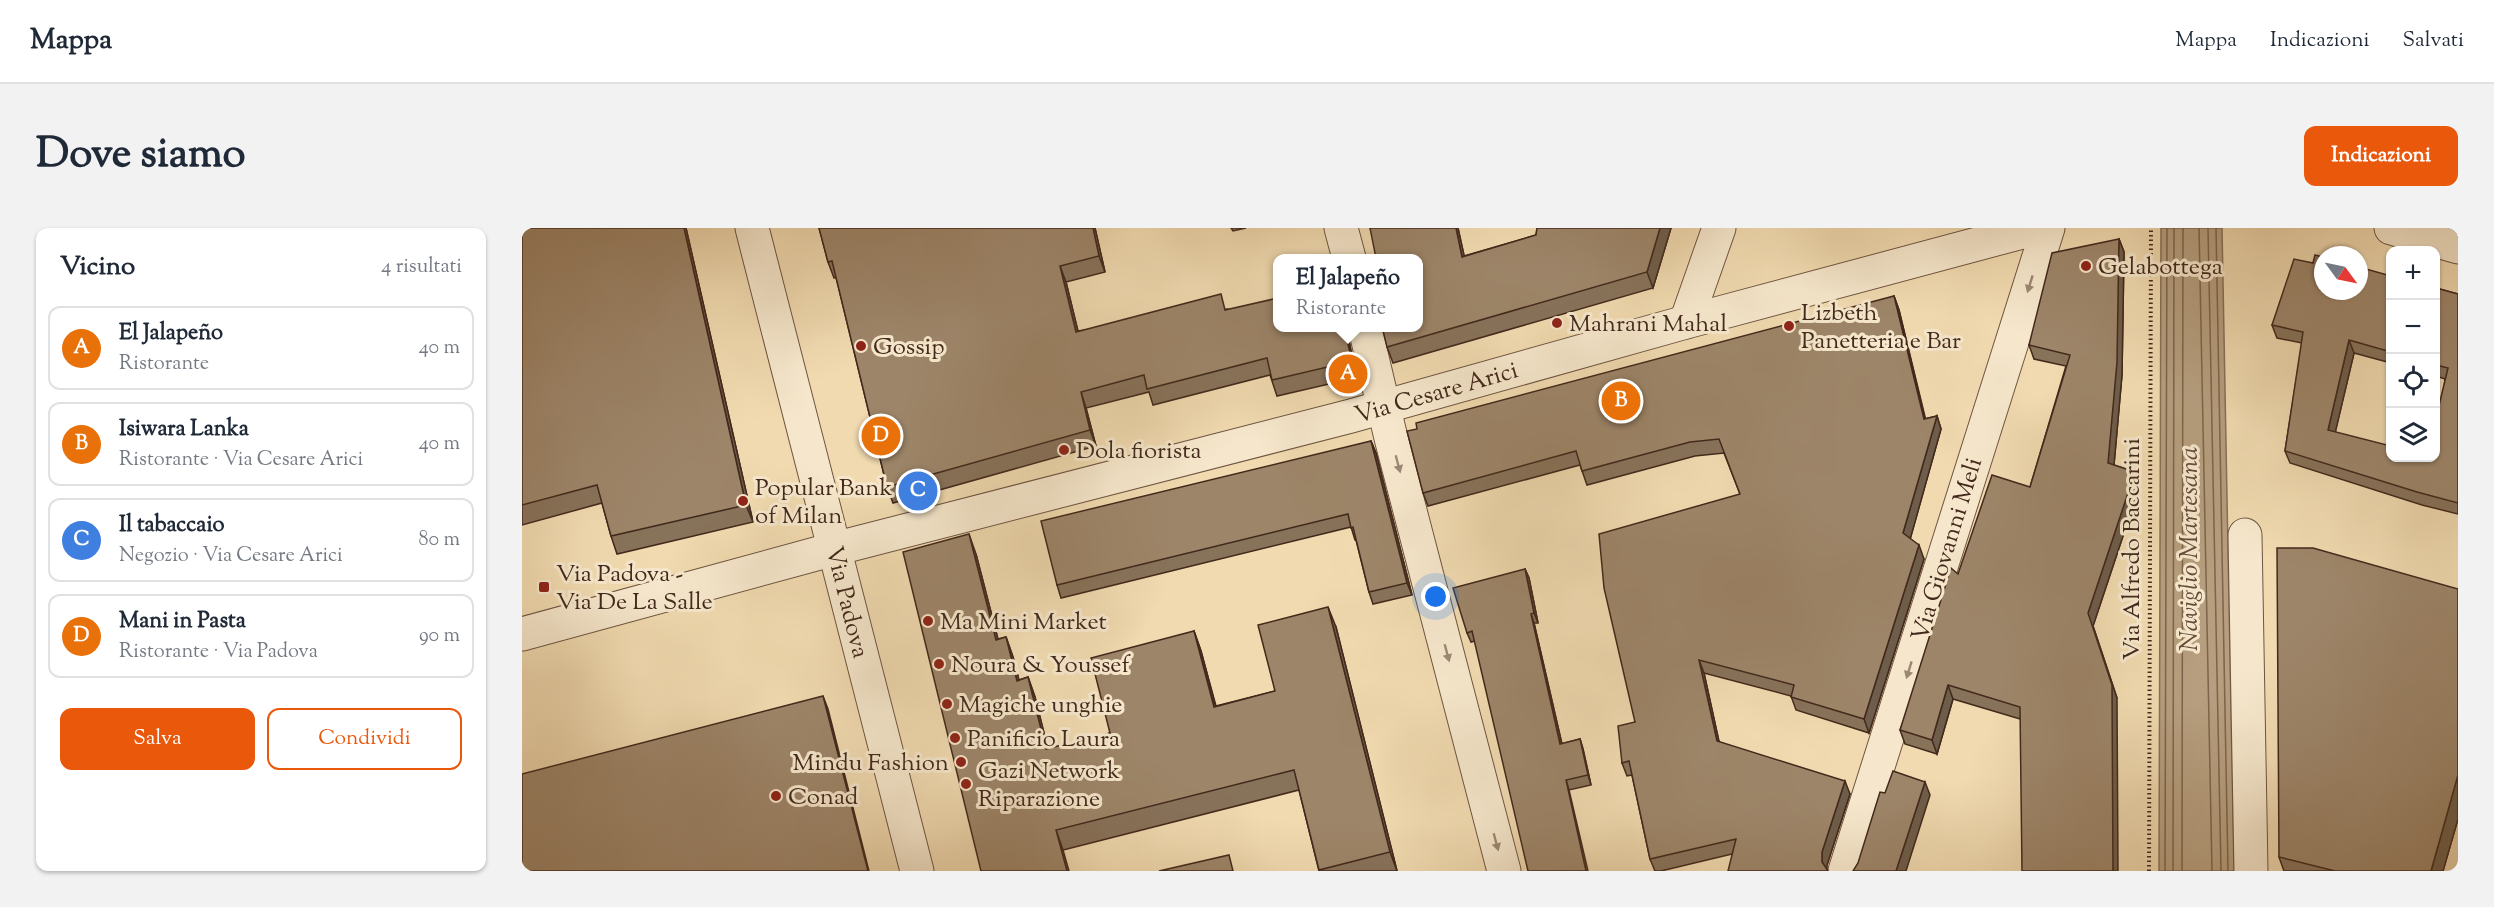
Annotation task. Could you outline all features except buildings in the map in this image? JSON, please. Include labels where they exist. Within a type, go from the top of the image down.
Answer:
[{"type":"street","name":"Via Padova","points":[[752,228],[917,871]]},
{"type":"street","points":[[1341,228],[1347,254]]},
{"type":"street","points":[[1686,322],[1699,292],[1719,228]]},
{"type":"street","name":"Via Cesare Arici","points":[[522,634],[834,549],[1385,407],[1686,322],[2037,228]]},
{"type":"street","name":"Via Giovanni Meli","points":[[1845,871],[2048,228]]},
{"type":"street","points":[[2391,228],[2458,247]]},
{"type":"street","points":[[1366,332],[1504,871]]},
{"type":"street","points":[[2245,535],[2251,871]]},
{"type":"path","name":"Via Alfredo Baccarini","points":[[2149,871],[2151,228]]},
{"type":"water","name":"Naviglio Martesana","points":[[2161,228],[2222,228],[2234,871],[2159,871]]},
{"type":"place","name":"Gelabottega","points":[[2086,266]]},
{"type":"place","name":"Mahrani Mahal","points":[[1557,323]]},
{"type":"place","name":"Lizbeth Panetteria e Bar","points":[[1789,326]]},
{"type":"place","name":"Gossip","points":[[861,346]]},
{"type":"place","name":"El Jalapeño","points":[[1348,374]]},
{"type":"place","name":"Isiwara Lanka","points":[[1621,401]]},
{"type":"place","name":"Mani in Pasta","points":[[881,436]]},
{"type":"place","name":"Dola fiorista","points":[[1064,450]]},
{"type":"place","name":"Il tabaccaio","points":[[918,491]]},
{"type":"place","name":"Popular Bank of Milan","points":[[743,501]]},
{"type":"place","name":"Via Padova - Via De La Salle","points":[[544,587]]},
{"type":"place","name":"Ma Mini Market","points":[[928,621]]},
{"type":"place","name":"Noura & Youssef","points":[[939,664]]},
{"type":"place","name":"Magiche unghie","points":[[947,704]]},
{"type":"place","name":"Panificio Laura","points":[[955,738]]},
{"type":"place","name":"Mindu Fashion","points":[[961,762]]},
{"type":"place","name":"Gazi Network Riparazione","points":[[966,784]]},
{"type":"place","name":"Conad","points":[[776,796]]}]
